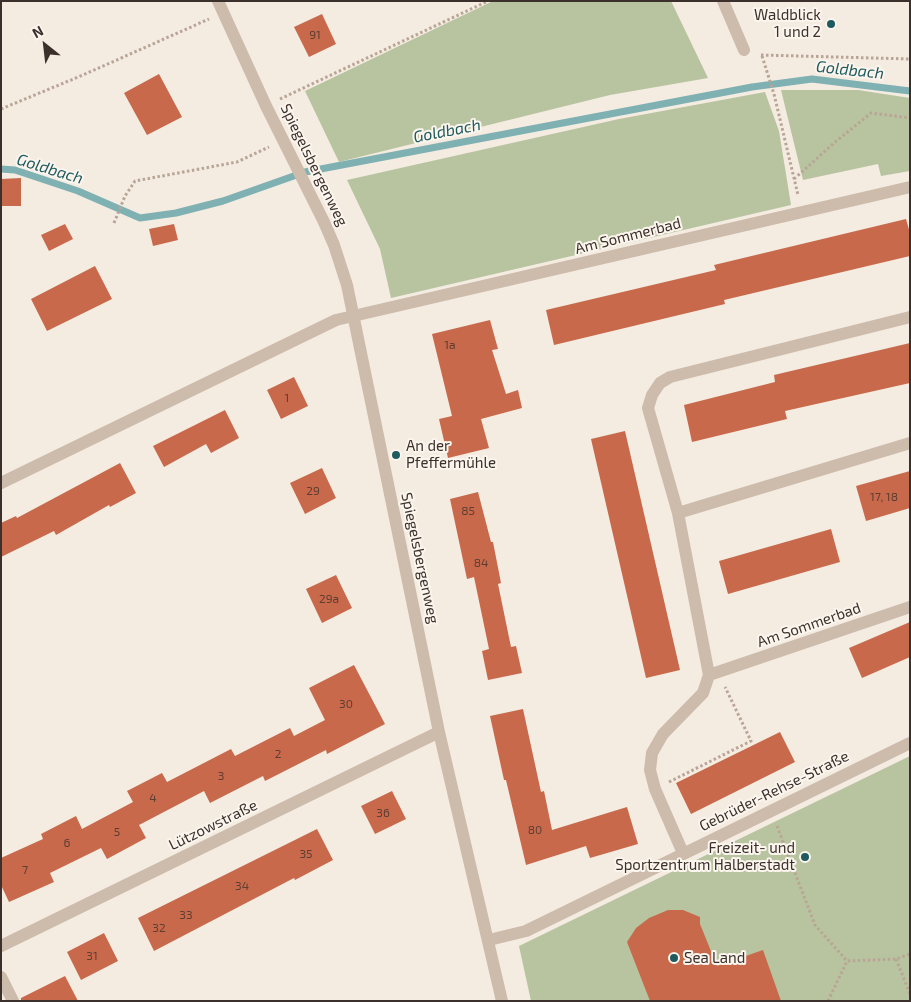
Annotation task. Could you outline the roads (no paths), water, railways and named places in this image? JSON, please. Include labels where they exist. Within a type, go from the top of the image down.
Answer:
[{"type":"street","points":[[723,1],[744,50]]},
{"type":"street","name":"Spiegelsbergenweg","points":[[221,7],[266,106],[334,245],[354,316],[439,732],[502,1001]]},
{"type":"street","name":"Am Sommerbad","points":[[354,316],[802,210],[910,187]]},
{"type":"street","points":[[1,484],[306,334],[336,320],[354,316]]},
{"type":"street","points":[[683,853],[655,788],[650,770],[652,753],[663,734],[703,693],[712,676],[678,513],[648,408],[652,395],[660,383],[670,377],[910,317]]},
{"type":"street","points":[[678,513],[910,443]]},
{"type":"street","name":"Am Sommerbad","points":[[712,676],[910,606]]},
{"type":"street","name":"Lützowstraße","points":[[1,946],[439,732]]},
{"type":"street","name":"Gebrüder-Rehse-Straße","points":[[489,940],[526,931],[910,743]]},
{"type":"street","points":[[1,977],[13,1001]]},
{"type":"waterway","name":"Goldbach","points":[[1,169],[15,170],[78,191],[140,218],[176,213],[223,201],[305,172],[752,87],[812,79],[910,91]]},
{"type":"place","name":"Waldblick 1 und 2","points":[[831,24]]},
{"type":"place","name":"An der Pfeffermühle","points":[[396,455]]},
{"type":"place","name":"Freizeit- und Sportzentrum Halberstadt","points":[[805,857]]},
{"type":"place","name":"Sea Land","points":[[674,958]]}]
